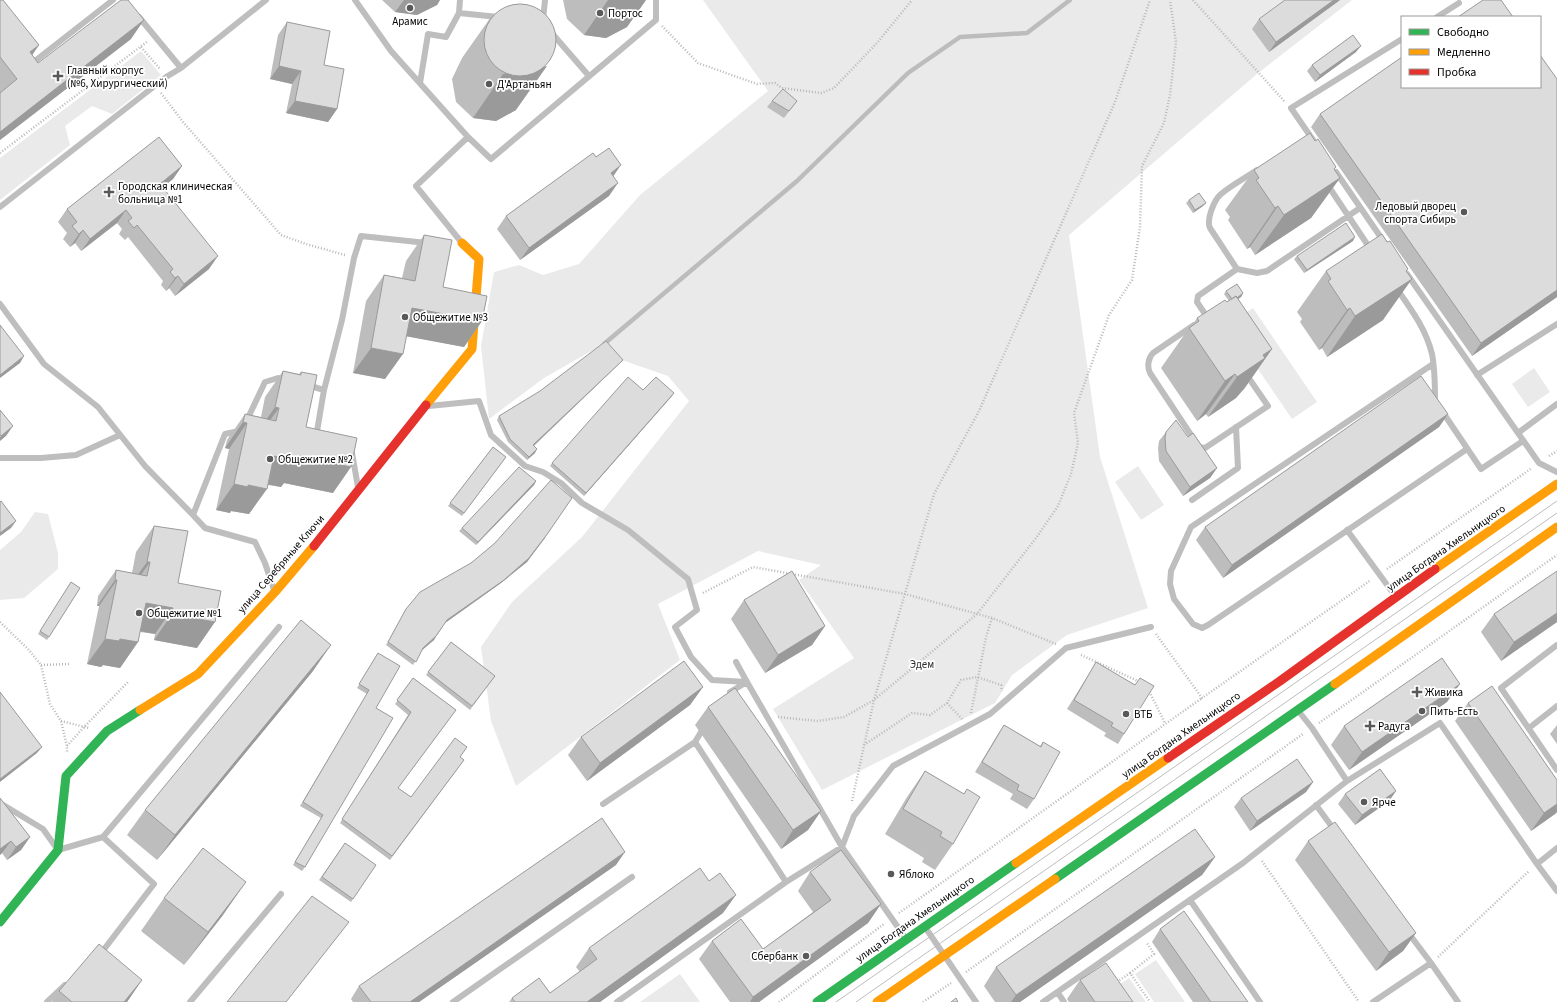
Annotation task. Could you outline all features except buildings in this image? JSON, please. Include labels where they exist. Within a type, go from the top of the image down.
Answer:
[{"type":"main road","name":"улица Серебряные Ключи","points":[[58,850],[66,776],[107,731],[198,674],[275,592],[472,349],[479,259],[458,243]]},
{"type":"main road","name":"улица Богдана Хмельницкого","points":[[817,1002],[1280,681],[1396,597],[1557,484]]},
{"type":"main road","points":[[877,1002],[1297,711],[1557,527]]},
{"type":"main road","points":[[0,922],[58,850]]},
{"type":"lane","points":[[27,58],[31,64],[113,0]]},
{"type":"lane","points":[[0,206],[166,77],[181,68],[266,0]]},
{"type":"lane","points":[[355,0],[390,51],[468,137],[491,159],[656,20],[656,0]]},
{"type":"lane","points":[[420,83],[428,34],[446,37],[459,13],[460,0]]},
{"type":"lane","points":[[542,22],[545,0]]},
{"type":"lane","points":[[1439,16],[1459,3]]},
{"type":"lane","points":[[135,12],[181,68]]},
{"type":"lane","points":[[459,13],[504,18]]},
{"type":"lane","points":[[535,21],[542,22],[589,76]]},
{"type":"lane","points":[[1317,145],[1291,108],[1401,40]]},
{"type":"lane","points":[[458,243],[416,186],[468,137]]},
{"type":"lane","points":[[1330,164],[1387,246]]},
{"type":"lane","points":[[1262,166],[1219,195],[1208,218],[1210,228],[1238,269],[1257,273],[1267,271],[1360,208]]},
{"type":"lane","points":[[1323,178],[1348,216],[1354,229],[1373,253]]},
{"type":"lane","points":[[323,442],[316,440],[324,390],[342,320],[354,258],[360,236],[431,243]]},
{"type":"lane","points":[[1401,266],[1539,463],[1557,472]]},
{"type":"lane","points":[[1212,323],[1197,302],[1198,296],[1238,269]]},
{"type":"lane","points":[[1395,285],[1425,333],[1432,354],[1435,400],[1481,469],[1523,441]]},
{"type":"lane","points":[[0,304],[44,364],[98,407],[145,466],[205,528],[255,542],[265,563],[275,592]]},
{"type":"lane","points":[[1207,316],[1153,353],[1150,358],[1148,370],[1199,447],[1205,448],[1268,406],[1242,368]]},
{"type":"lane","points":[[1477,375],[1557,324]]},
{"type":"lane","points":[[1433,364],[1191,527],[1171,571],[1170,584],[1174,599],[1193,624],[1202,628],[1467,448]]},
{"type":"lane","points":[[193,515],[225,434],[242,430],[266,382],[278,378],[294,382]]},
{"type":"lane","points":[[301,384],[324,390]]},
{"type":"lane","points":[[424,407],[479,402],[491,435],[525,466],[543,472],[560,483],[582,503],[628,530],[688,579],[697,610],[675,626],[691,657],[712,680],[747,682]]},
{"type":"lane","points":[[1518,433],[1557,404]]},
{"type":"lane","points":[[1192,500],[1238,468],[1236,427]]},
{"type":"lane","points":[[0,458],[41,458],[76,455],[120,435]]},
{"type":"lane","points":[[351,448],[359,490]]},
{"type":"lane","points":[[1197,487],[1201,494]]},
{"type":"lane","points":[[1347,530],[1396,597]]},
{"type":"lane","points":[[0,803],[43,829],[58,850],[103,836],[278,627]]},
{"type":"lane","points":[[617,1002],[786,882],[842,847],[854,816],[893,766],[990,714],[1066,648],[1151,628]]},
{"type":"lane","points":[[1557,645],[1501,688],[1557,770]]},
{"type":"lane","points":[[736,662],[842,847],[906,939]]},
{"type":"lane","points":[[727,694],[747,682]]},
{"type":"lane","points":[[1529,728],[1557,706]]},
{"type":"lane","points":[[1297,711],[1312,728],[1347,781]]},
{"type":"lane","points":[[603,804],[695,742],[706,723]]},
{"type":"lane","points":[[1043,1002],[1058,993],[1256,853],[1347,781],[1440,723],[1557,891]]},
{"type":"lane","points":[[695,742],[786,882]]},
{"type":"lane","points":[[1316,805],[1339,837]]},
{"type":"lane","points":[[93,959],[105,948],[154,884],[103,836]]},
{"type":"lane","points":[[1537,864],[1557,848]]},
{"type":"lane","points":[[454,1002],[632,877]]},
{"type":"lane","points":[[190,1002],[281,894]]},
{"type":"lane","points":[[1190,900],[1260,1002]]},
{"type":"lane","points":[[1404,925],[1458,1002]]},
{"type":"lane","points":[[925,927],[976,1002]]},
{"type":"lane","points":[[1373,1002],[1431,963]]},
{"type":"lane","points":[[47,1002],[70,981]]},
{"type":"lane","points":[[1058,993],[1064,1002]]},
{"type":"path","points":[[656,20],[698,63],[757,84],[775,83],[782,88],[821,93],[834,88],[877,43],[912,0]]},
{"type":"path","points":[[854,816],[852,800],[874,700],[934,494],[979,411],[1115,102],[1150,0]]},
{"type":"path","points":[[767,716],[818,721],[844,717],[874,700],[977,614],[1036,538],[1058,506],[1071,474],[1078,443],[1074,414],[1110,315],[1132,280],[1140,227],[1142,166],[1164,123],[1170,95],[1176,42],[1170,0]]},
{"type":"path","points":[[1193,0],[1291,108]]},
{"type":"path","points":[[0,153],[141,47],[166,77]]},
{"type":"path","points":[[156,86],[183,122],[282,235],[306,244],[354,258]]},
{"type":"path","points":[[779,1002],[892,918],[1165,723],[1557,451]]},
{"type":"path","points":[[923,1002],[1557,555]]},
{"type":"path","points":[[693,598],[753,567],[905,594],[992,618],[1066,648],[1146,685],[1165,723]]},
{"type":"path","points":[[968,725],[977,677],[992,618]]},
{"type":"path","points":[[0,622],[29,650],[41,665],[50,704],[61,721],[67,746],[129,681]]},
{"type":"path","points":[[1151,628],[1202,698]]},
{"type":"path","points":[[41,665],[70,664]]},
{"type":"path","points":[[864,745],[912,713],[930,716],[947,703],[961,680],[977,677],[1001,685],[1004,702]]},
{"type":"path","points":[[947,703],[968,725]]},
{"type":"path","points":[[61,721],[107,731]]},
{"type":"path","points":[[1256,853],[1359,1002]]},
{"type":"path","points":[[1431,963],[1537,864]]},
{"type":"path","points":[[1110,986],[1130,973],[1154,954],[1141,934]]},
{"type":"path","points":[[1130,973],[1150,1002]]},
{"type":"green space","name":"Эдем","points":[[703,0],[1352,0],[1257,74],[1069,235],[1100,457],[1148,608],[1067,635],[1012,675],[995,703],[822,790],[773,709],[854,658],[799,580],[821,565],[758,551],[658,604],[680,660],[516,786],[491,721],[481,647],[512,602],[582,537],[689,401],[668,376],[593,350],[544,378],[489,419],[481,346],[494,272],[519,265],[543,275],[579,264],[640,195],[768,91]]},
{"type":"green space","points":[[141,51],[161,75],[112,114],[92,106],[65,126],[70,145],[0,200],[0,158]]},
{"type":"green space","points":[[1253,308],[1317,402],[1292,419],[1228,325]]},
{"type":"green space","points":[[1534,368],[1550,392],[1528,407],[1512,384]]},
{"type":"green space","points":[[1138,466],[1164,505],[1141,520],[1115,482]]},
{"type":"green space","points":[[35,512],[48,514],[58,553],[58,569],[24,598],[0,600],[0,550],[21,532]]},
{"type":"green space","points":[[1156,960],[1185,1002],[1154,1002],[1135,974]]},
{"type":"green space","points":[[680,974],[700,1002],[640,1002]]},
{"type":"green space","points":[[1129,978],[1146,1002],[1111,1002],[1106,994]]},
{"type":"waterway","points":[[604,344],[797,181],[908,73],[960,37],[1027,33],[1070,0]]},
{"type":"tram line","points":[[836,1002],[1557,501]]},
{"type":"tram line","points":[[856,1002],[1557,513]]},
{"type":"traffic: fast","points":[[1055,879],[1335,684]]},
{"type":"traffic: fast","points":[[0,922],[58,850],[66,776],[107,731],[140,710]]},
{"type":"traffic: fast","points":[[817,1002],[1016,863]]},
{"type":"traffic: slow","points":[[426,405],[472,349],[479,259],[462,243]]},
{"type":"traffic: slow","points":[[1435,569],[1557,484]]},
{"type":"traffic: slow","points":[[1335,684],[1557,527]]},
{"type":"traffic: slow","points":[[140,710],[198,674],[275,592],[314,546]]},
{"type":"traffic: slow","points":[[1016,863],[1168,758]]},
{"type":"traffic: slow","points":[[877,1002],[1055,879]]},
{"type":"traffic: jam","points":[[314,546],[426,405]]},
{"type":"traffic: jam","points":[[1168,758],[1280,681],[1435,569]]},
{"type":"place","name":"Арамис","points":[[410,8]]},
{"type":"place","name":"Портос","points":[[600,13]]},
{"type":"place","name":"Главный корпус (№6, Хирургический)","points":[[58,76]]},
{"type":"place","name":"Д'Артаньян","points":[[489,84]]},
{"type":"place","name":"Городская клиническая больница №1","points":[[109,192]]},
{"type":"place","name":"Ледовый дворец спорта Сибирь","points":[[1464,212]]},
{"type":"place","name":"Общежитие №3","points":[[405,317]]},
{"type":"place","name":"Общежитие №2","points":[[270,459]]},
{"type":"place","name":"Общежитие №1","points":[[139,613]]},
{"type":"place","name":"Живика","points":[[1417,692]]},
{"type":"place","name":"Пить-Есть","points":[[1422,711]]},
{"type":"place","name":"ВТБ","points":[[1126,714]]},
{"type":"place","name":"Радуга","points":[[1370,726]]},
{"type":"place","name":"Ярче","points":[[1364,802]]},
{"type":"place","name":"Яблоко","points":[[891,874]]},
{"type":"place","name":"Сбербанк","points":[[806,956]]}]
